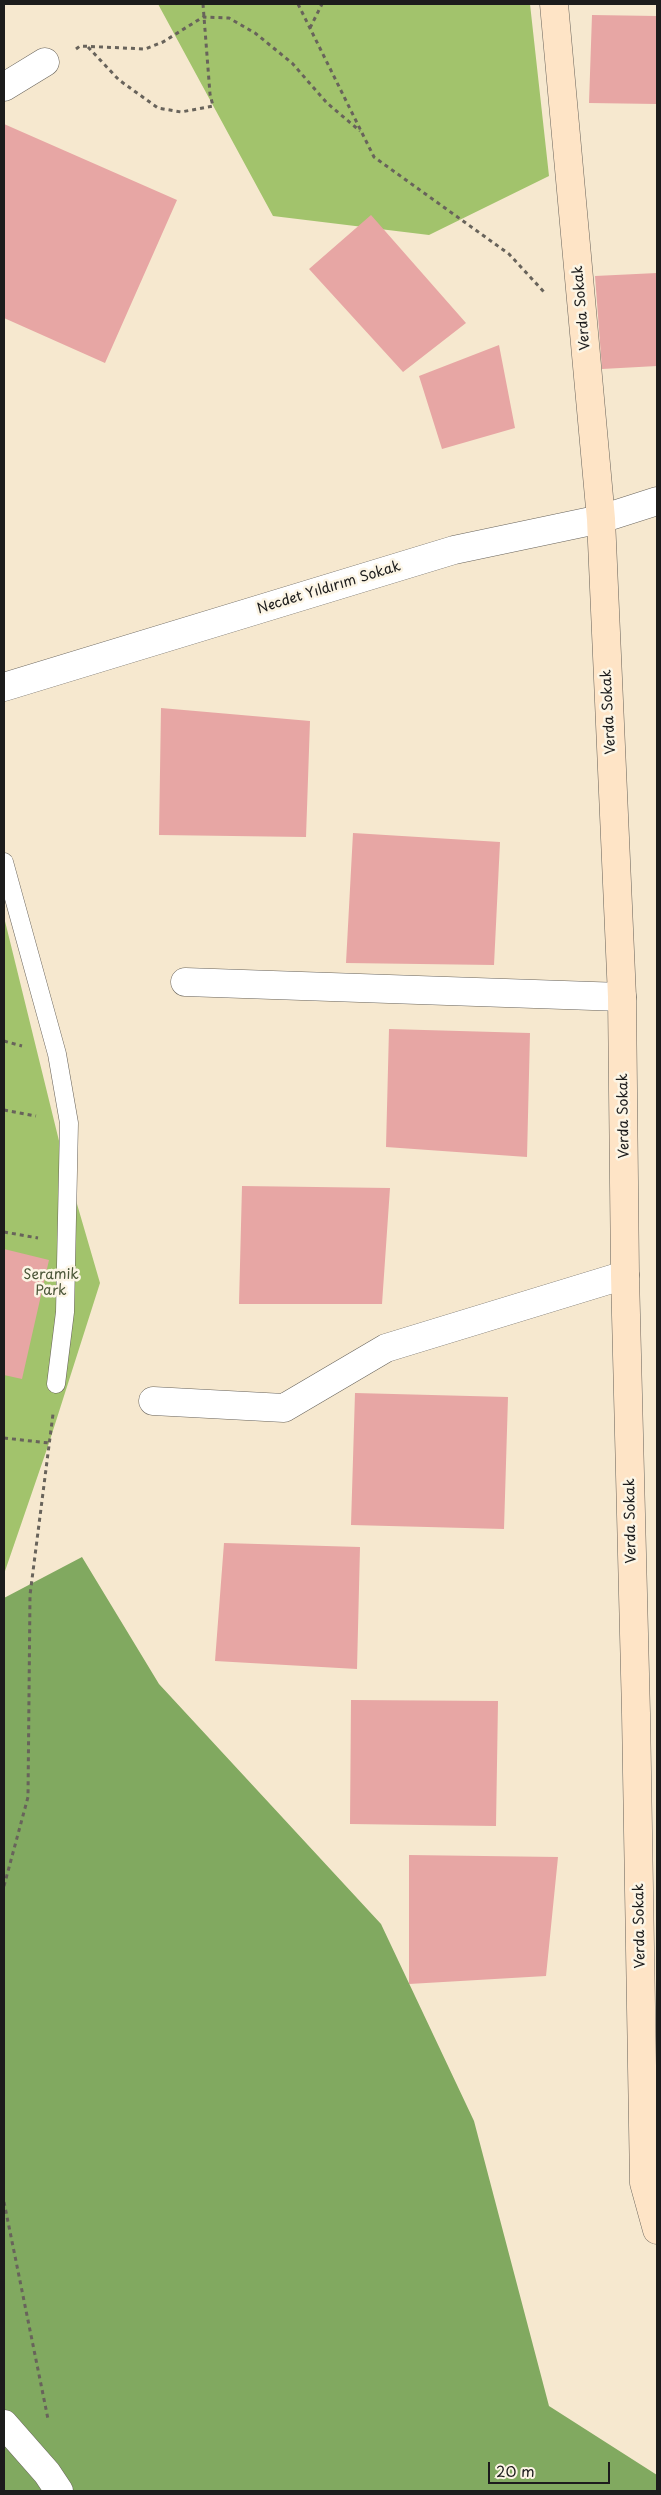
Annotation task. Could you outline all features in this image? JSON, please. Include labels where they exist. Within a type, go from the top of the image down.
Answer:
[{"type":"street","name":"Verda Sokak","points":[[554,4],[601,519],[622,997],[625,1276],[636,1723],[644,2183],[657,2230]]},
{"type":"street","points":[[4,87],[45,62]]},
{"type":"street","name":"Necdet Yıldırım Sokak","points":[[4,687],[454,550],[601,519],[657,501]]},
{"type":"street","points":[[185,982],[622,997]]},
{"type":"street","points":[[153,1401],[284,1408],[386,1348],[625,1276]]},
{"type":"street","points":[[4,2424],[47,2473],[59,2491]]},
{"type":"lane","points":[[4,862],[57,1054],[69,1123],[65,1312],[56,1384]]},
{"type":"path","points":[[87,47],[119,80],[158,108],[181,112],[214,106],[210,94],[203,4]]},
{"type":"path","points":[[298,4],[374,156],[509,254],[546,295]]},
{"type":"path","points":[[310,28],[322,4]]},
{"type":"path","points":[[45,62],[80,46],[145,49],[163,42],[203,17],[229,18],[255,33],[292,63],[327,103],[363,133]]},
{"type":"path","points":[[4,1886],[28,1797],[30,1595],[56,1384]]},
{"type":"path","points":[[4,1438],[49,1443]]},
{"type":"path","points":[[4,2202],[48,2420]]},
{"type":"green space","points":[[158,4],[530,4],[549,176],[429,235],[273,216]]},
{"type":"green space","name":"Seramik Park","points":[[4,917],[61,1149],[100,1283],[49,1443],[4,1574]]},
{"type":"green space","points":[[82,1557],[159,1684],[381,1924],[474,2121],[549,2406],[657,2475],[657,2491],[4,2491],[4,1598]]},
{"type":"building","points":[[592,15],[657,16],[657,104],[589,103]]},
{"type":"building","points":[[4,124],[177,200],[105,363],[4,318]]},
{"type":"building","points":[[371,215],[466,323],[403,372],[309,269]]},
{"type":"building","points":[[657,273],[657,366],[602,369],[595,276]]},
{"type":"building","points":[[499,345],[515,428],[442,449],[419,376]]},
{"type":"building","points":[[161,708],[310,721],[306,837],[159,835]]},
{"type":"building","points":[[353,833],[500,842],[494,965],[346,963]]},
{"type":"building","points":[[389,1029],[530,1033],[527,1157],[386,1147]]},
{"type":"building","points":[[242,1186],[390,1188],[382,1304],[239,1304]]},
{"type":"building","points":[[4,1249],[49,1260],[22,1379],[4,1375]]},
{"type":"building","points":[[355,1393],[508,1397],[504,1529],[351,1525]]},
{"type":"building","points":[[224,1543],[360,1547],[357,1669],[215,1661]]},
{"type":"building","points":[[351,1700],[498,1701],[496,1826],[350,1824]]},
{"type":"building","points":[[409,1855],[558,1857],[546,1976],[409,1984]]}]
